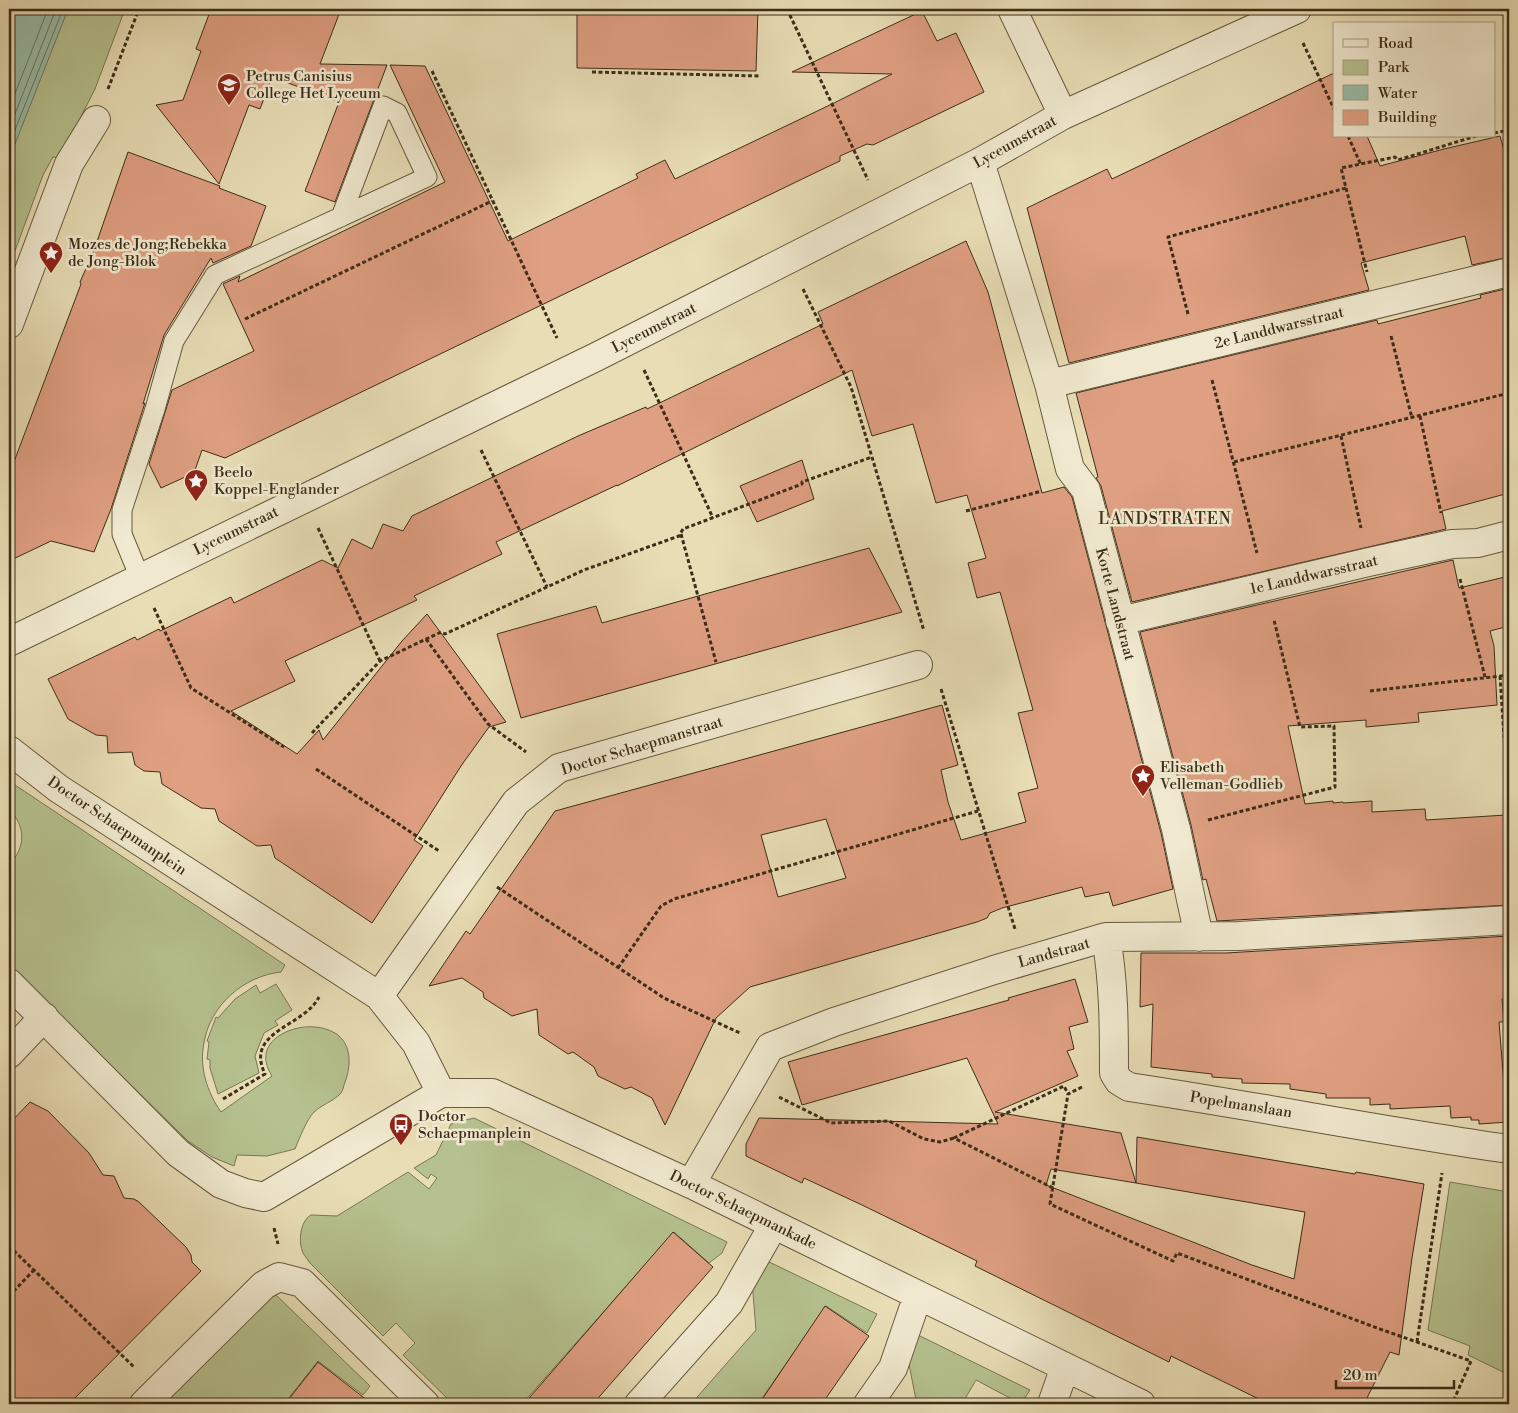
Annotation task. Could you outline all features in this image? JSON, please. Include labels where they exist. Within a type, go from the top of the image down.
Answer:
[{"type":"street","points":[[1012,9],[1063,116]]},
{"type":"street","name":"Lyceumstraat","points":[[9,642],[572,369],[980,162],[1063,116],[1293,11]]},
{"type":"street","points":[[9,324],[69,164],[96,120]]},
{"type":"street","name":"Korte Landstraat","points":[[980,162],[1049,384],[1070,469],[1086,490],[1176,829],[1199,937]]},
{"type":"street","name":"2e Landdwarsstraat","points":[[1049,384],[1509,272]]},
{"type":"street","name":"1e Landdwarsstraat","points":[[1120,621],[1368,562],[1452,544],[1478,543],[1509,535]]},
{"type":"street","name":"Doctor Schaepmanstraat","points":[[379,996],[516,802],[559,768],[925,662]]},
{"type":"street","name":"Doctor Schaepmanplein","points":[[9,750],[59,789],[379,996]]},
{"type":"street","name":"Landstraat","points":[[770,1047],[834,1022],[1106,937],[1199,937],[1509,920]]},
{"type":"street","points":[[1106,937],[1112,967],[1114,1073]]},
{"type":"street","points":[[9,983],[178,1153],[221,1184],[245,1193],[264,1197],[441,1093],[416,1043],[379,996]]},
{"type":"street","points":[[9,1054],[44,1017]]},
{"type":"street","points":[[691,1184],[770,1047]]},
{"type":"street","name":"Popelmanslaan","points":[[1114,1073],[1119,1081],[1129,1087],[1249,1105],[1509,1149]]},
{"type":"street","name":"Doctor Schaepmankade","points":[[441,1093],[492,1093],[691,1184],[1141,1404]]},
{"type":"street","points":[[639,1404],[729,1303],[774,1226]]},
{"type":"street","points":[[155,1393],[264,1285],[279,1277],[302,1283],[397,1394],[425,1404]]},
{"type":"street","points":[[868,1404],[893,1368],[918,1295]]},
{"type":"street","points":[[1052,1404],[1065,1367]]},
{"type":"lane","points":[[140,578],[122,534],[122,510],[155,409],[174,341],[214,275],[426,177],[397,112],[383,106],[341,216]]},
{"type":"path","points":[[96,120],[139,9]]},
{"type":"path","points":[[787,9],[883,211]]},
{"type":"path","points":[[1293,11],[1333,107]]},
{"type":"path","points":[[432,72],[572,369]]},
{"type":"path","points":[[592,72],[761,76]]},
{"type":"path","points":[[1496,133],[1509,130]]},
{"type":"path","points":[[1349,138],[1361,164]]},
{"type":"path","points":[[1412,418],[1382,303],[1369,279],[1342,168],[1395,157],[1398,160],[1470,138]]},
{"type":"path","points":[[1176,829],[1336,787],[1334,726],[1300,727],[1204,346],[1192,329],[1168,237],[1346,188]]},
{"type":"path","points":[[245,319],[492,201]]},
{"type":"path","points":[[789,259],[851,387],[872,457],[925,662],[978,811],[1026,961]]},
{"type":"path","points":[[630,340],[713,518]]},
{"type":"path","points":[[1234,462],[1509,393]]},
{"type":"path","points":[[1420,416],[1445,527],[1452,544],[1485,678]]},
{"type":"path","points":[[467,420],[546,587]]},
{"type":"path","points":[[1341,436],[1368,562]]},
{"type":"path","points":[[312,733],[380,661],[441,632],[444,634],[584,570],[678,536],[684,530],[713,518],[802,484],[802,482],[872,457]]},
{"type":"path","points":[[966,511],[1078,481]]},
{"type":"path","points":[[304,498],[380,661]]},
{"type":"path","points":[[680,534],[716,662]]},
{"type":"path","points":[[140,578],[191,688],[284,747]]},
{"type":"path","points":[[426,640],[488,724],[554,773]]},
{"type":"path","points":[[1370,691],[1509,675]]},
{"type":"path","points":[[1500,676],[1509,812]]},
{"type":"path","points":[[316,769],[428,844],[470,868],[664,998],[770,1047]]},
{"type":"path","points":[[618,968],[661,906],[674,899],[978,811]]},
{"type":"path","points":[[223,1100],[265,1074],[262,1069],[261,1054],[263,1046],[270,1035],[301,1017],[315,1006],[334,968]]},
{"type":"path","points":[[1068,1094],[1114,1073]]},
{"type":"path","points":[[750,1082],[831,1123],[890,1121],[924,1139],[940,1142],[954,1138],[1064,1086],[1068,1094],[1050,1204],[1173,1261],[1177,1253],[1471,1361],[1452,1404]]},
{"type":"path","points":[[954,1138],[1053,1188]]},
{"type":"path","points":[[1417,1342],[1447,1140]]},
{"type":"path","points":[[267,1196],[286,1279]]},
{"type":"path","points":[[9,1246],[155,1393]]},
{"type":"path","points":[[9,1296],[34,1270]]},
{"type":"green space","points":[[68,9],[125,9],[95,89],[60,158],[53,157],[43,175],[9,267],[9,159]]},
{"type":"green space","points":[[9,781],[285,965],[281,972],[254,979],[242,986],[221,1005],[213,1016],[204,1043],[203,1070],[208,1088],[221,1112],[272,1076],[266,1062],[267,1049],[281,1035],[294,1029],[312,1027],[330,1030],[341,1038],[348,1050],[349,1057],[348,1071],[342,1091],[311,1115],[295,1149],[267,1156],[237,1155],[234,1166],[212,1157],[188,1141],[9,965],[9,864],[19,851],[22,837],[19,823],[9,810]]},
{"type":"green space","points":[[276,984],[292,1010],[275,1021],[278,1025],[264,1033],[255,1056],[259,1073],[218,1094],[210,1068],[210,1060],[207,1059],[209,1042],[207,1041],[216,1017],[218,1018],[235,999],[256,985],[260,993]]},
{"type":"green space","points":[[474,1118],[727,1242],[722,1253],[709,1263],[674,1232],[522,1404],[453,1404],[403,1355],[415,1343],[396,1323],[383,1336],[310,1263],[301,1248],[302,1227],[311,1215],[337,1216],[408,1172],[429,1189],[437,1178],[431,1174],[428,1179],[414,1168],[436,1155],[451,1124]]},
{"type":"green space","points":[[1450,1182],[1509,1192],[1509,1375],[1468,1355],[1470,1346],[1428,1330]]},
{"type":"green space","points":[[763,1259],[877,1314],[867,1333],[826,1306],[758,1404],[691,1404],[756,1330],[752,1281]]},
{"type":"green space","points":[[274,1293],[370,1386],[363,1395],[318,1361],[284,1404],[161,1404]]},
{"type":"green space","points":[[918,1335],[1030,1390],[1021,1404],[976,1380],[962,1404],[913,1404],[916,1400],[906,1349]]},
{"type":"water","points":[[9,9],[68,9],[9,159]]},
{"type":"building","points":[[211,9],[341,9],[320,64],[387,65],[335,202],[305,191],[339,102],[272,77],[260,109],[249,105],[219,184],[156,105],[183,100],[201,51],[196,49]]},
{"type":"building","points":[[577,9],[758,9],[756,71],[577,68]]},
{"type":"building","points":[[922,11],[937,41],[956,33],[984,92],[873,145],[867,144],[840,156],[840,161],[225,458],[202,450],[194,473],[161,488],[149,464],[172,390],[254,351],[223,284],[240,276],[238,282],[445,182],[390,65],[425,66],[508,241],[638,178],[636,174],[665,160],[675,179],[892,74],[792,72]]},
{"type":"building","points":[[1333,73],[1333,138],[1368,138],[1380,166],[1500,136],[1509,169],[1509,257],[1472,265],[1465,236],[1361,263],[1369,290],[1069,363],[1027,208],[1107,169],[1112,179]]},
{"type":"building","points":[[128,152],[220,186],[219,188],[266,206],[251,246],[213,263],[211,258],[164,335],[143,404],[145,403],[111,509],[94,552],[51,541],[9,561],[9,475],[81,284],[80,282],[93,253]]},
{"type":"building","points":[[966,241],[988,292],[1042,493],[1064,487],[1072,497],[1161,833],[1173,889],[1113,906],[1109,892],[1085,897],[1082,887],[1002,908],[990,913],[987,918],[977,922],[750,987],[716,1018],[665,1125],[652,1098],[631,1087],[625,1089],[598,1076],[594,1067],[573,1052],[568,1054],[539,1035],[537,1009],[512,1016],[484,998],[483,992],[462,978],[429,986],[466,931],[470,934],[555,811],[942,705],[958,765],[941,770],[948,802],[961,840],[1026,822],[1018,793],[1038,788],[1018,713],[1033,710],[1000,592],[977,598],[968,563],[986,558],[967,495],[936,503],[913,424],[872,436],[852,370],[617,486],[496,542],[502,554],[414,596],[417,600],[285,661],[295,681],[231,711],[297,754],[319,730],[323,740],[402,641],[427,614],[506,722],[489,727],[461,766],[414,840],[423,846],[372,923],[275,858],[271,845],[257,846],[219,821],[215,809],[201,808],[162,784],[160,772],[144,771],[135,765],[132,752],[108,753],[107,736],[96,735],[68,719],[48,679],[135,637],[137,640],[159,629],[160,631],[231,597],[234,603],[322,560],[338,568],[352,539],[372,549],[383,524],[403,531],[412,516],[578,436],[646,407],[647,409],[823,324],[818,312]],"holes":[[[826,819],[846,878],[778,897],[761,835]]]},
{"type":"building","points":[[1509,288],[1509,493],[1442,511],[1446,529],[1132,602],[1101,486],[1096,478],[1098,477],[1076,393],[1377,320],[1378,324],[1481,298],[1480,295]]},
{"type":"building","points":[[802,460],[814,499],[757,522],[740,486]]},
{"type":"building","points":[[869,548],[902,612],[521,718],[497,634],[596,606],[602,623]]},
{"type":"building","points":[[1453,560],[1459,588],[1509,576],[1509,626],[1490,631],[1494,646],[1497,705],[1418,713],[1419,722],[1366,727],[1366,720],[1288,726],[1305,804],[1333,801],[1333,803],[1343,803],[1372,801],[1372,812],[1425,809],[1426,820],[1506,815],[1509,905],[1217,921],[1206,879],[1203,880],[1191,825],[1140,632]]},
{"type":"building","points":[[1509,936],[1509,998],[1502,999],[1504,1022],[1499,1022],[1504,1085],[1509,1084],[1509,1122],[1479,1124],[1479,1120],[1471,1120],[1471,1117],[1451,1118],[1450,1106],[1390,1109],[1390,1104],[1370,1105],[1370,1098],[1326,1098],[1326,1094],[1290,1089],[1290,1084],[1242,1083],[1242,1079],[1212,1077],[1212,1074],[1151,1067],[1153,1004],[1140,1007],[1141,953],[1226,953]]},
{"type":"building","points":[[1075,979],[1088,1022],[1069,1027],[1074,1049],[1067,1051],[1078,1076],[995,1112],[1121,1133],[1136,1183],[1137,1137],[1424,1184],[1399,1355],[1390,1352],[1364,1404],[1269,1404],[1171,1356],[1169,1362],[975,1266],[977,1261],[862,1205],[804,1178],[802,1183],[746,1156],[746,1144],[759,1118],[998,1124],[967,1058],[802,1105],[788,1062],[1009,1000],[1008,998]],"holes":[[[1051,1169],[1305,1212],[1294,1279],[1252,1265],[1046,1185]]]},
{"type":"building","points":[[30,1102],[48,1111],[89,1153],[103,1175],[114,1176],[124,1198],[134,1199],[139,1202],[186,1247],[191,1255],[192,1262],[201,1271],[69,1404],[9,1404],[9,1124]]},
{"type":"building","points":[[673,1232],[713,1267],[593,1404],[524,1404]]},
{"type":"building","points":[[825,1306],[869,1336],[822,1404],[759,1404]]},
{"type":"building","points":[[318,1362],[372,1404],[285,1404]]},
{"type":"place","name":"Petrus Canisius College Het Lyceum","points":[[229,106]]},
{"type":"place","name":"Mozes de Jong;Rebekka de Jong-Blok","points":[[51,274]]},
{"type":"place","name":"Beelo Koppel-Englander","points":[[196,502]]},
{"type":"place","name":"Elisabeth Velleman-Godlieb","points":[[1143,797]]},
{"type":"place","name":"Doctor Schaepmanplein","points":[[401,1146]]},
{"type":"district","name":"LANDSTRATEN","points":[[1165,519]]}]
